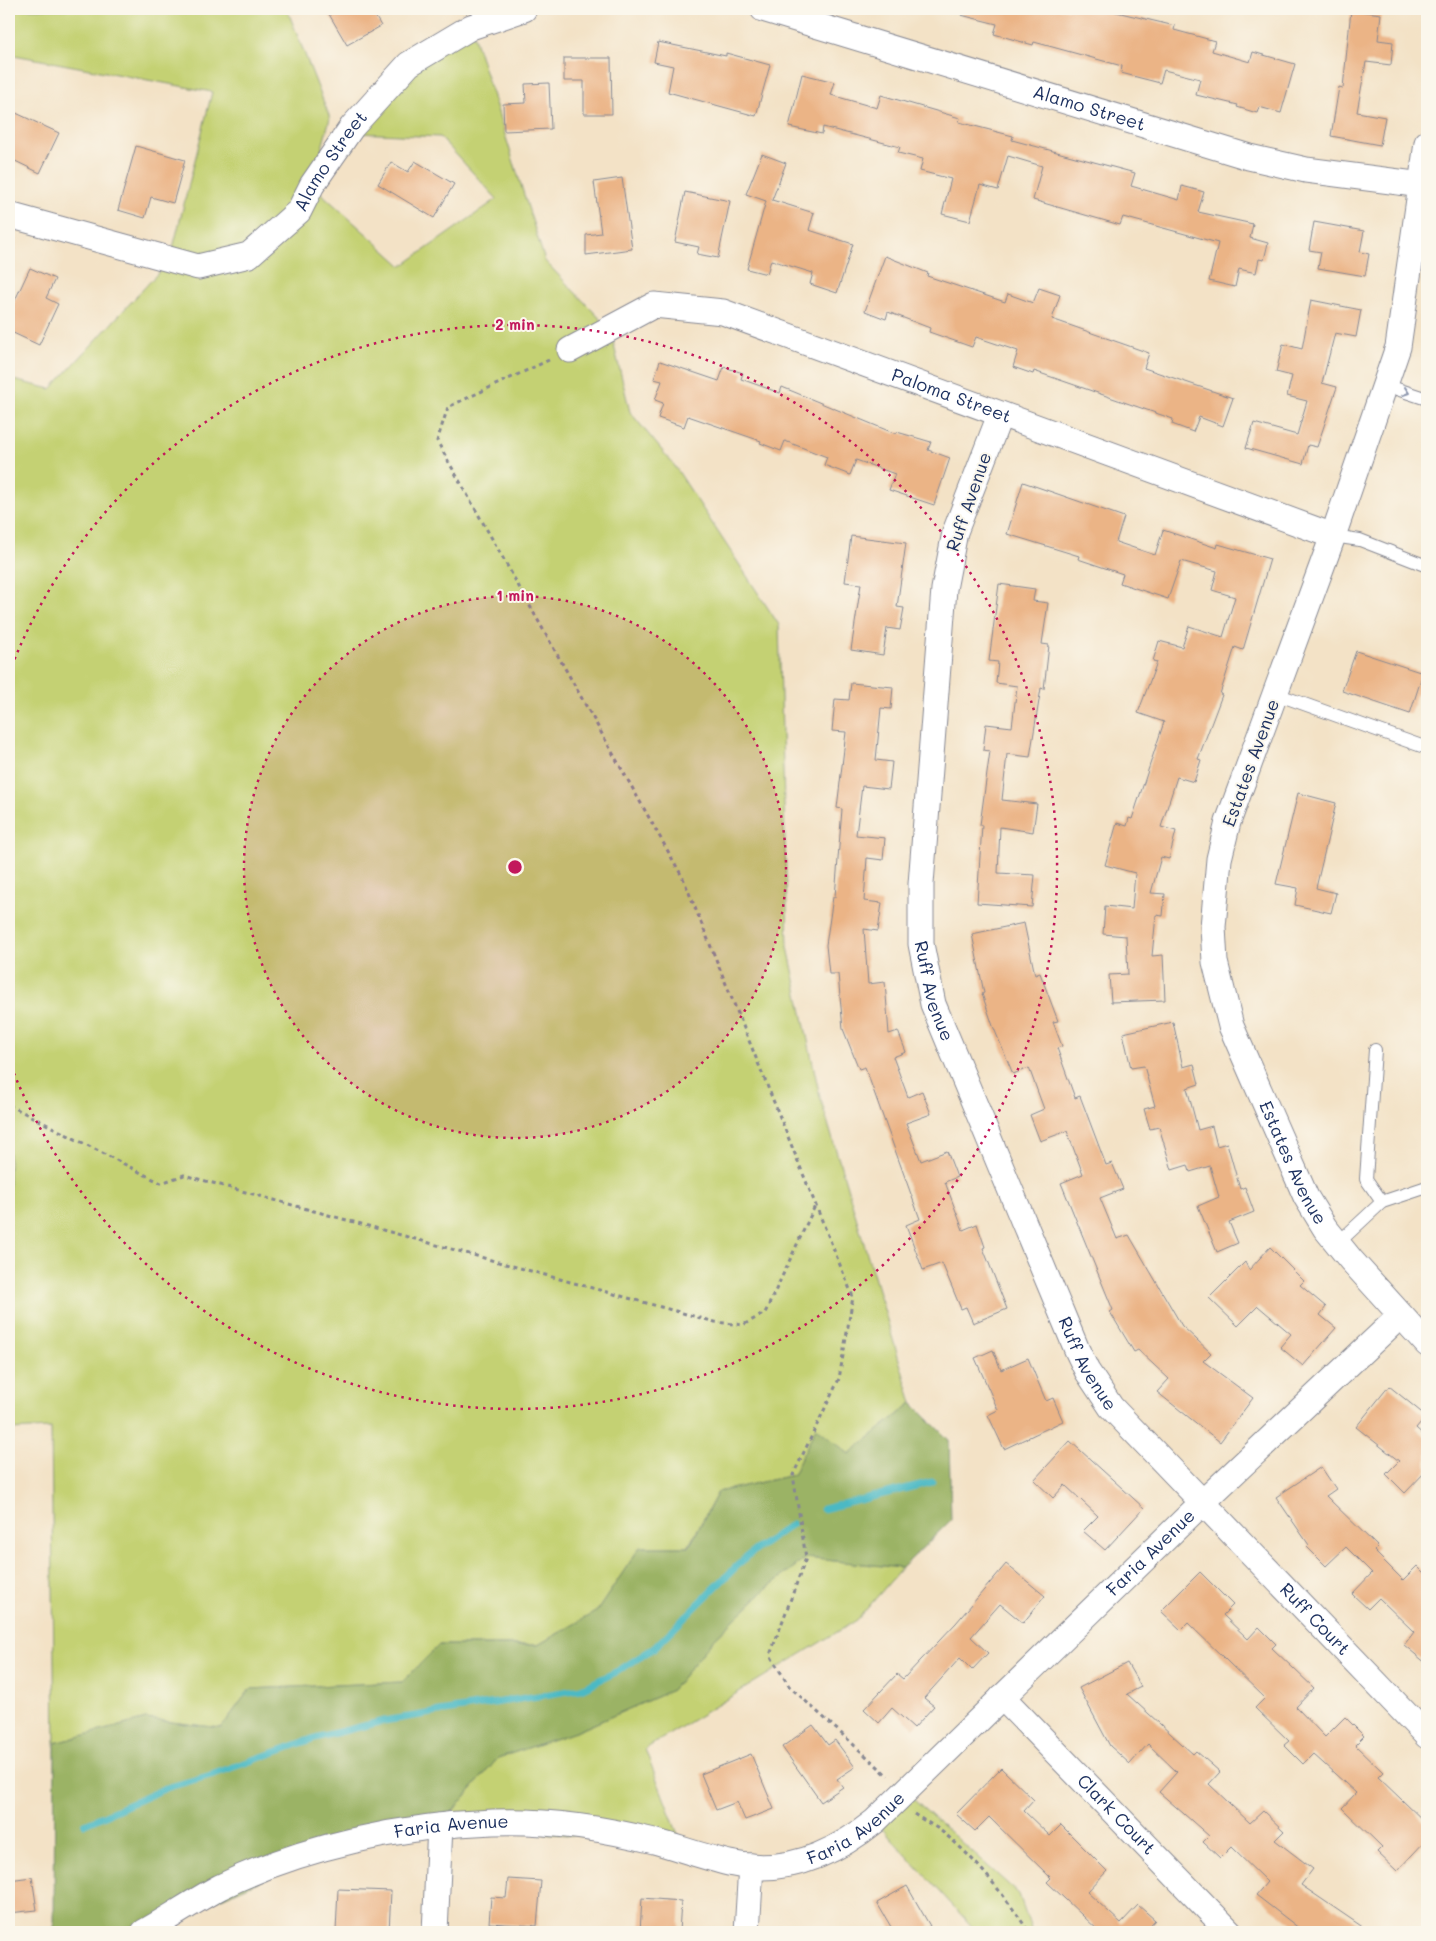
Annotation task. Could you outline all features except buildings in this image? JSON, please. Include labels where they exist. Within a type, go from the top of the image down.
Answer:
[{"type":"street","name":"Alamo Street","points":[[9,215],[198,267],[249,255],[299,211],[312,185],[352,127],[409,64],[471,27],[524,9]]},
{"type":"street","name":"Alamo Street","points":[[763,9],[1249,158],[1306,170],[1422,185]]},
{"type":"street","name":"Estates Avenue","points":[[1427,153],[1398,347],[1333,536],[1228,822],[1215,894],[1215,962],[1222,994],[1235,1035],[1306,1197],[1338,1243],[1400,1316],[1427,1344]]},
{"type":"street","name":"Paloma Street","points":[[570,350],[654,305],[723,312],[1333,536]]},
{"type":"street","name":"Ruff Avenue","points":[[1000,415],[955,532],[944,589],[921,884],[921,944],[933,1004],[1087,1371],[1111,1407],[1203,1502]]},
{"type":"street","name":"Faria Avenue","points":[[144,1932],[220,1887],[283,1860],[351,1841],[440,1826],[495,1822],[583,1826],[654,1842],[729,1863],[751,1866],[772,1867],[793,1864],[839,1848],[875,1821],[1203,1502],[1400,1316]]},
{"type":"street","name":"Ruff Court","points":[[1203,1502],[1427,1736]]},
{"type":"street","name":"Clark Court","points":[[1002,1697],[1230,1932]]},
{"type":"street","points":[[434,1932],[440,1826]]},
{"type":"street","points":[[748,1932],[751,1866]]},
{"type":"lane","points":[[1385,385],[1427,399]]},
{"type":"lane","points":[[1333,536],[1360,540],[1427,566]]},
{"type":"lane","points":[[1276,694],[1427,748]]},
{"type":"lane","points":[[1375,1050],[1366,1179],[1382,1202]]},
{"type":"lane","points":[[1338,1243],[1382,1202],[1427,1187]]},
{"type":"path","points":[[570,350],[448,407],[437,442],[683,878],[853,1296],[839,1379],[793,1475],[806,1558],[770,1655],[789,1686],[900,1795],[963,1851],[992,1883],[1029,1932]]},
{"type":"path","points":[[9,1105],[161,1183],[184,1175],[715,1322],[743,1325],[765,1313],[816,1205]]},
{"type":"green space","points":[[9,9],[287,9],[330,118],[312,185],[402,266],[497,199],[440,137],[359,133],[409,64],[471,27],[545,261],[610,329],[630,412],[674,465],[779,625],[788,947],[820,1097],[912,1403],[849,1454],[816,1428],[793,1475],[718,1492],[688,1547],[640,1547],[597,1611],[538,1645],[439,1645],[402,1682],[250,1689],[221,1728],[146,1719],[55,1743],[51,1428],[9,1430],[9,379],[51,389],[170,260],[212,92],[9,54]]},
{"type":"green space","points":[[912,1403],[949,1440],[951,1520],[902,1568],[806,1558],[767,1588],[713,1640],[672,1690],[578,1731],[498,1758],[440,1826],[351,1841],[144,1932],[54,1932],[55,1743],[146,1719],[221,1728],[250,1689],[402,1682],[439,1645],[538,1645],[597,1611],[640,1547],[689,1547],[718,1492],[793,1475],[816,1427],[849,1454]]},
{"type":"green space","points":[[806,1558],[902,1568],[857,1620],[645,1749],[684,1850],[654,1841],[440,1826],[498,1758],[578,1731],[672,1690],[713,1640],[767,1588]]},
{"type":"green space","points":[[904,1791],[1019,1894],[1032,1932],[977,1932],[875,1821]]},
{"type":"waterway","points":[[823,1509],[932,1482]]},
{"type":"waterway","points":[[85,1824],[166,1788],[211,1775],[315,1738],[384,1721],[581,1689],[618,1671],[654,1648],[747,1556],[792,1524]]}]
